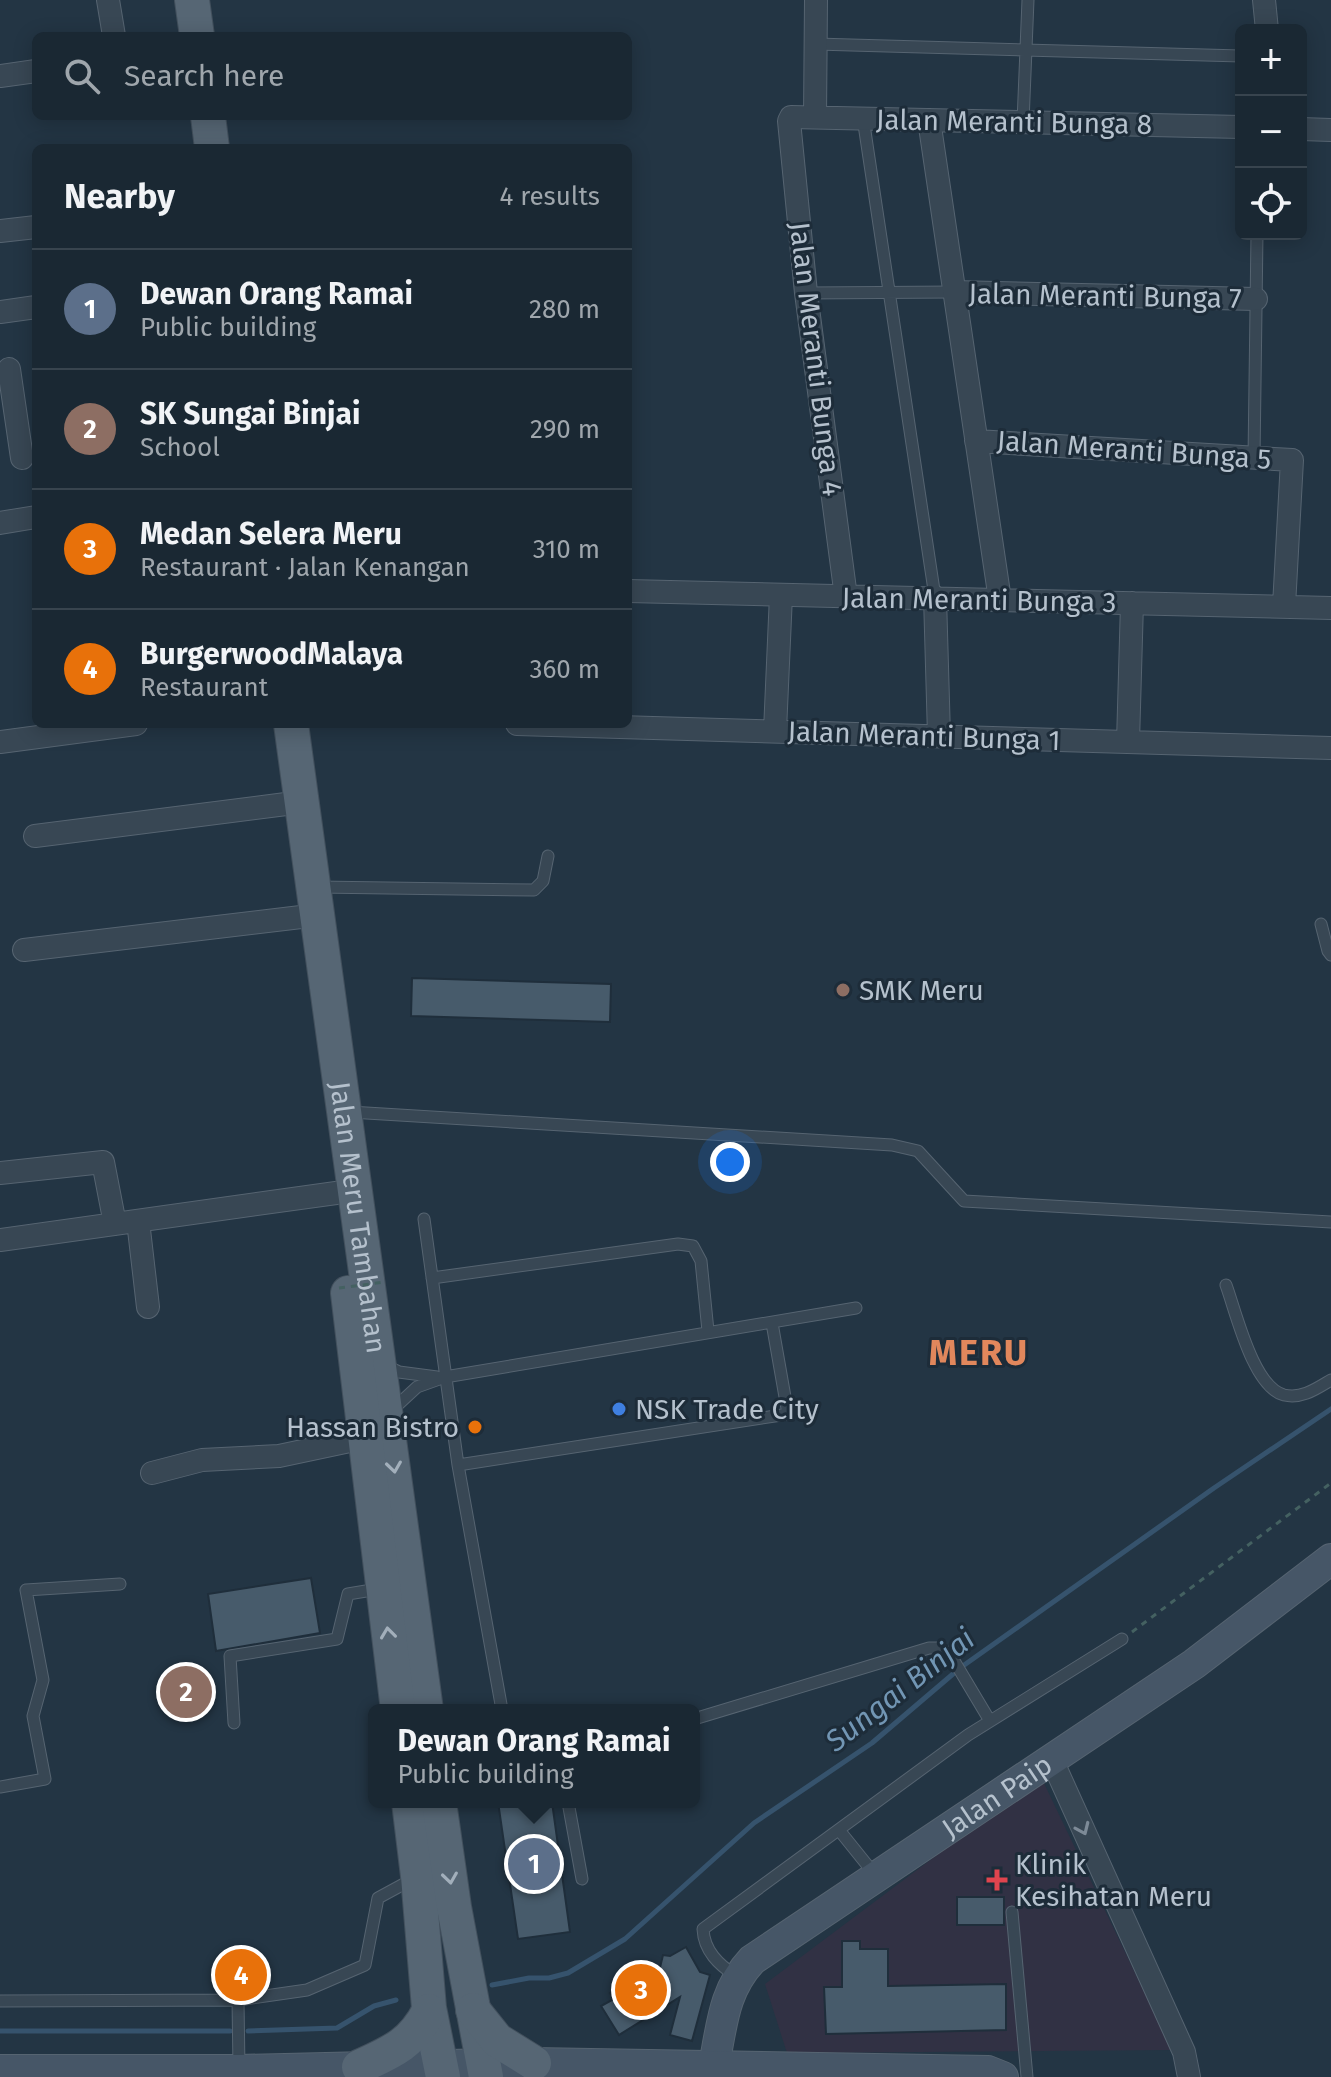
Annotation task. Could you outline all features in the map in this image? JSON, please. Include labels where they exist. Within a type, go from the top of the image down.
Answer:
[{"type":"main road","points":[[172,0],[176,32]]},
{"type":"main road","points":[[192,0],[196,32]]},
{"type":"main road","points":[[188,120],[192,144]]},
{"type":"main road","points":[[208,120],[212,144]]},
{"type":"main road","name":"Jalan Meru Tambahan","points":[[276,728],[286,804],[345,1112],[380,1363],[376,1427],[383,1588],[397,1704]]},
{"type":"main road","name":"Jalan Meru Tambahan","points":[[291,728],[336,1193],[425,1704]]},
{"type":"main road","points":[[410,1808],[429,2009],[442,2070]]},
{"type":"main road","points":[[440,1808],[485,2070]]},
{"type":"main road","points":[[473,2008],[497,2040],[534,2063]]},
{"type":"main road","points":[[359,2067],[405,2044],[422,2024],[429,2009]]},
{"type":"street","points":[[108,0],[113,32]]},
{"type":"street","points":[[815,117],[816,0]]},
{"type":"street","points":[[1264,0],[1266,24]]},
{"type":"street","points":[[0,76],[32,72]]},
{"type":"street","name":"Jalan Meranti Bunga 8","points":[[789,121],[791,117],[815,117],[1235,127]]},
{"type":"street","points":[[929,120],[1000,600]]},
{"type":"street","name":"Jalan Meranti Bunga 4","points":[[789,121],[806,293],[846,597]]},
{"type":"street","points":[[1307,129],[1331,130]]},
{"type":"street","points":[[0,231],[32,227]]},
{"type":"street","name":"Jalan Meranti Bunga 7","points":[[954,292],[1256,299]]},
{"type":"street","points":[[0,312],[32,308]]},
{"type":"street","points":[[9,369],[19,458]]},
{"type":"street","name":"Jalan Meranti Bunga 5","points":[[976,441],[1292,460],[1284,606]]},
{"type":"street","points":[[0,523],[32,518]]},
{"type":"street","name":"Jalan Meranti Bunga 3","points":[[632,591],[1331,608]]},
{"type":"street","points":[[775,731],[781,595]]},
{"type":"street","points":[[935,597],[939,736]]},
{"type":"street","points":[[1128,742],[1132,603]]},
{"type":"street","name":"Jalan Meranti Bunga 1","points":[[632,727],[1331,748]]},
{"type":"street","points":[[0,742],[106,728]]},
{"type":"street","points":[[35,836],[286,804]]},
{"type":"street","points":[[24,950],[307,902]]},
{"type":"street","points":[[0,1173],[101,1161],[105,1164],[126,1222],[148,1307]]},
{"type":"street","points":[[0,1240],[336,1193]]},
{"type":"street","points":[[152,1473],[202,1460],[279,1456],[376,1427]]},
{"type":"street","name":"Jalan Paip","points":[[714,2065],[728,1998],[737,1977],[752,1960],[1194,1664],[1331,1559]]},
{"type":"street","points":[[1051,1758],[1184,2052],[1189,2077]]},
{"type":"street","points":[[0,2070],[239,2057],[442,2070],[485,2070],[534,2063],[714,2065],[988,2071],[1003,2077]]},
{"type":"lane","points":[[1023,122],[1028,0]]},
{"type":"lane","points":[[816,44],[1235,56]]},
{"type":"lane","points":[[863,118],[935,597]]},
{"type":"lane","points":[[1254,458],[1257,240]]},
{"type":"lane","points":[[806,293],[954,292]]},
{"type":"lane","points":[[307,902],[534,890],[543,881],[548,856]]},
{"type":"lane","points":[[1321,924],[1331,955]]},
{"type":"lane","points":[[345,1112],[892,1145],[918,1151],[964,1201],[1331,1222]]},
{"type":"lane","points":[[424,1219],[458,1465],[501,1704]]},
{"type":"lane","points":[[432,1278],[678,1244],[693,1246],[701,1261],[708,1331]]},
{"type":"lane","points":[[1226,1285],[1254,1362],[1266,1384],[1285,1395],[1297,1396],[1331,1380]]},
{"type":"lane","points":[[376,1427],[417,1387],[445,1377],[856,1308]]},
{"type":"lane","points":[[458,1465],[788,1414],[772,1323]]},
{"type":"lane","points":[[380,1363],[408,1374],[445,1377]]},
{"type":"lane","points":[[0,1787],[45,1779],[33,1716],[43,1680],[26,1590],[120,1584]]},
{"type":"lane","points":[[234,1723],[230,1656],[337,1639],[348,1594],[383,1588]]},
{"type":"lane","points":[[737,1977],[716,1960],[704,1941],[703,1929],[990,1721],[1122,1639]]},
{"type":"lane","points":[[700,1717],[929,1648],[939,1648],[950,1654],[990,1721]]},
{"type":"lane","points":[[569,1808],[582,1879]]},
{"type":"lane","points":[[839,1830],[876,1876]]},
{"type":"lane","points":[[0,2001],[238,2004],[307,1990],[365,1965],[378,1898],[418,1876]]},
{"type":"lane","points":[[1012,1912],[1027,2077]]},
{"type":"lane","points":[[238,2004],[239,2057]]},
{"type":"path","points":[[339,1288],[385,1282]]},
{"type":"path","points":[[1122,1639],[1331,1483]]},
{"type":"shaded area","name":"Klinik Kesihatan Meru","points":[[1041,1777],[1172,2050],[787,2053],[765,1984]]},
{"type":"building","points":[[412,978],[611,984],[610,1022],[411,1016]]},
{"type":"building","points":[[311,1578],[320,1633],[216,1651],[208,1594]]},
{"type":"building","points":[[499,1808],[553,1808],[570,1932],[518,1939]]},
{"type":"building","points":[[957,1897],[1004,1897],[1004,1925],[957,1925]]},
{"type":"building","points":[[842,1941],[860,1941],[860,1949],[888,1949],[888,1986],[1006,1984],[1006,2030],[826,2034],[824,1987],[842,1987]]},
{"type":"building","points":[[686,1947],[700,1972],[710,1975],[692,2041],[670,2035],[680,1997],[619,2035],[601,2006],[614,1999],[610,1993],[630,1982],[636,1992],[657,1980],[663,1955],[670,1956]]},
{"type":"waterway","name":"Sungai Binjai","points":[[492,1985],[568,1973],[625,1939],[754,1823],[872,1743],[960,1668],[1331,1409]]},
{"type":"waterway","points":[[248,2031],[337,2028],[374,2006],[396,2000]]},
{"type":"waterway","points":[[0,2031],[230,2031]]},
{"type":"place","name":"SMK Meru","points":[[843,990]]},
{"type":"place","name":"NSK Trade City","points":[[619,1409]]},
{"type":"place","name":"Hassan Bistro","points":[[475,1427]]},
{"type":"place","name":"SK Sungai Binjai","points":[[186,1692]]},
{"type":"place","name":"Dewan Orang Ramai","points":[[534,1864]]},
{"type":"place","name":"Klinik Kesihatan Meru","points":[[997,1880]]},
{"type":"place","name":"BurgerwoodMalaya","points":[[241,1975]]},
{"type":"place","name":"Medan Selera Meru","points":[[641,1990]]},
{"type":"district","name":"MERU","points":[[979,1353]]}]
